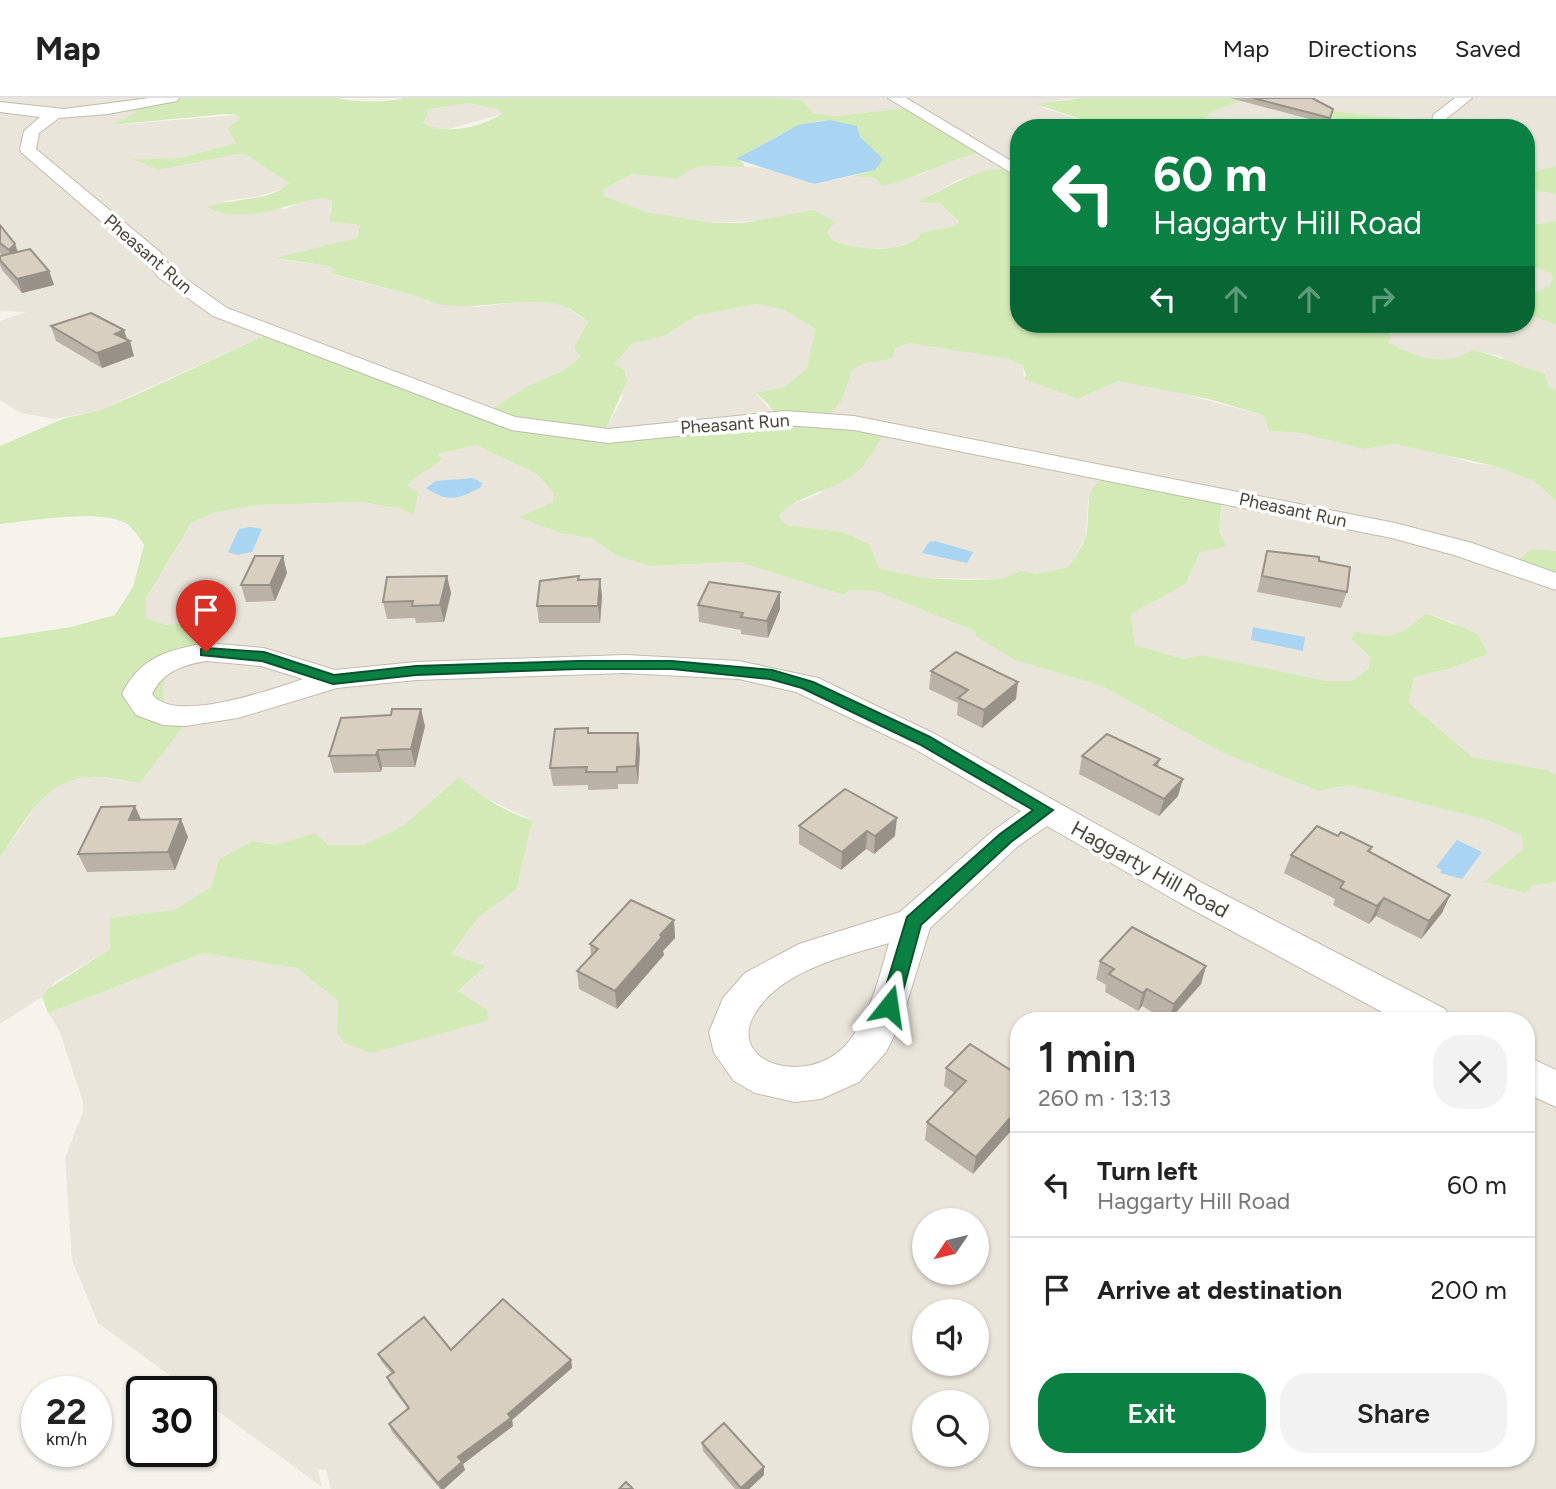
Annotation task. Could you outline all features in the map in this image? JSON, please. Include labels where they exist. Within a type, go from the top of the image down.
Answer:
[{"type":"street","points":[[0,107],[57,112],[100,110],[172,98]]},
{"type":"street","points":[[895,98],[1010,167]]},
{"type":"street","points":[[1438,119],[1465,98]]},
{"type":"street","name":"Pheasant Run","points":[[57,112],[32,131],[28,150],[153,256],[165,273],[220,312],[511,423],[608,436],[785,418],[854,424],[1395,531],[1463,550],[1556,582]]},
{"type":"street","name":"Haggarty Hill Road","points":[[333,679],[264,657],[206,652],[160,665],[143,678],[137,694],[146,708],[170,716],[203,714],[277,698],[333,679],[416,671],[625,664],[772,674],[841,699],[924,741],[1193,894],[1416,1012]]},
{"type":"street","points":[[913,922],[889,1006],[865,1047],[845,1071],[818,1082],[781,1085],[752,1074],[732,1050],[729,1019],[743,998],[762,981],[824,950],[913,922],[1006,838],[1045,810]]},
{"type":"street","points":[[1535,1078],[1556,1090]]},
{"type":"shaded area","points":[[0,98],[134,98],[137,113],[113,125],[238,115],[241,119],[236,143],[180,158],[135,159],[159,170],[238,154],[248,155],[289,183],[284,188],[257,197],[223,201],[285,209],[302,201],[323,198],[332,201],[330,213],[347,223],[360,225],[357,238],[278,259],[329,266],[336,270],[330,274],[420,297],[429,302],[478,307],[534,300],[563,305],[588,322],[574,347],[581,356],[564,370],[524,388],[492,409],[265,335],[98,411],[54,419],[21,413],[0,400],[0,321],[26,312],[0,311]]},
{"type":"shaded area","points":[[775,98],[1082,98],[1058,100],[1040,107],[1078,119],[1010,119],[1010,168],[959,179],[921,201],[940,203],[959,220],[954,226],[919,233],[920,237],[893,248],[863,249],[832,240],[827,232],[753,221],[711,223],[682,219],[646,212],[604,196],[602,190],[632,174],[677,179],[691,167],[714,164],[764,168],[814,184],[852,176],[875,178],[883,186],[923,174],[952,158],[907,108],[835,116],[813,113],[802,100]]},
{"type":"shaded area","points":[[1257,98],[1325,119],[1206,119],[1211,112],[1240,100]]},
{"type":"shaded area","points":[[1278,98],[1556,98],[1556,166],[1535,172],[1535,119],[1403,119],[1334,111]]},
{"type":"shaded area","points":[[469,103],[498,109],[502,114],[449,129],[431,128],[423,123],[428,113],[425,110]]},
{"type":"shaded area","points":[[1535,190],[1556,194],[1556,221],[1535,224]]},
{"type":"shaded area","points":[[1535,267],[1551,273],[1553,279],[1549,286],[1535,294]]},
{"type":"shaded area","points":[[756,304],[784,310],[815,329],[808,369],[784,387],[756,394],[778,419],[604,432],[623,397],[614,364],[632,344],[664,336],[696,316]]},
{"type":"shaded area","points":[[1535,317],[1556,325],[1556,390],[1548,386],[1545,374],[1513,365],[1500,356],[1472,350],[1458,359],[1445,361],[1410,355],[1389,343],[1390,335],[1386,333],[1535,333]]},
{"type":"shaded area","points":[[909,343],[1009,359],[1023,366],[1024,378],[1078,399],[1119,381],[1150,385],[1263,415],[1269,431],[1301,433],[1363,449],[1395,444],[1495,466],[1534,481],[1556,501],[1556,551],[1532,549],[1515,575],[1556,591],[1556,775],[1547,770],[1472,757],[1409,704],[1414,677],[1453,668],[1488,654],[1452,622],[1426,613],[1401,635],[1379,636],[1353,631],[1352,640],[1370,657],[1368,669],[1352,681],[1327,681],[1202,655],[1184,659],[1135,645],[1131,614],[1186,584],[1200,552],[1219,533],[1222,500],[1088,500],[1086,537],[1069,567],[1037,574],[1021,571],[1001,579],[923,578],[879,568],[869,544],[843,532],[787,525],[779,516],[784,508],[821,493],[826,419],[842,400],[852,371],[862,364],[891,359],[896,348]]},
{"type":"shaded area","points":[[476,445],[537,474],[555,493],[553,502],[520,517],[560,533],[593,539],[617,556],[650,566],[739,562],[844,595],[849,590],[876,591],[975,631],[1015,660],[1102,686],[1223,753],[1319,791],[1348,785],[1487,820],[1522,836],[1523,849],[1485,882],[1525,893],[1532,886],[1556,882],[1556,1489],[331,1489],[326,1470],[317,1469],[322,1487],[217,1411],[217,1376],[170,1376],[98,1323],[72,1260],[65,1158],[83,1112],[83,1102],[59,1030],[48,1013],[203,953],[297,968],[338,1001],[337,1032],[487,1010],[458,992],[486,966],[450,955],[479,917],[517,889],[532,820],[477,794],[459,777],[404,825],[363,845],[276,845],[253,841],[219,859],[211,887],[174,910],[111,918],[110,949],[55,982],[42,997],[0,1024],[0,858],[42,796],[62,783],[91,776],[140,783],[189,709],[165,703],[161,687],[190,623],[167,625],[146,618],[146,598],[191,523],[216,512],[259,505],[361,502],[402,509],[407,486],[414,476],[442,459],[438,454]]},
{"type":"green space","points":[[134,98],[338,98],[390,101],[403,98],[775,98],[802,100],[813,113],[835,116],[907,108],[982,152],[882,186],[875,178],[852,176],[875,170],[829,120],[792,129],[770,140],[737,159],[744,167],[702,166],[677,179],[632,174],[602,190],[604,196],[646,212],[711,223],[744,223],[814,210],[835,222],[827,232],[832,240],[854,247],[877,249],[899,246],[920,237],[919,233],[954,226],[959,221],[940,203],[918,202],[967,178],[1006,169],[1010,170],[1010,333],[1387,333],[1391,335],[1389,343],[1420,356],[1451,358],[1472,350],[1545,374],[1548,386],[1556,390],[1556,501],[1534,481],[1495,466],[1395,444],[1363,449],[1301,433],[1269,431],[1263,415],[1209,399],[1119,381],[1078,399],[1024,379],[1026,375],[1023,366],[1009,359],[909,343],[896,348],[891,359],[862,364],[852,371],[842,400],[827,418],[884,434],[866,462],[850,477],[795,503],[779,516],[787,525],[843,532],[869,544],[879,568],[923,578],[1001,579],[1021,571],[1037,574],[1069,567],[1086,536],[1090,496],[1097,483],[1104,479],[1222,499],[1219,532],[1227,546],[1200,552],[1186,584],[1131,614],[1135,645],[1184,659],[1202,655],[1327,681],[1352,681],[1368,669],[1370,657],[1352,640],[1353,631],[1393,635],[1426,613],[1478,634],[1488,654],[1452,668],[1414,677],[1409,703],[1472,757],[1547,770],[1556,775],[1556,882],[1532,886],[1525,893],[1484,882],[1523,849],[1522,836],[1487,820],[1348,785],[1319,791],[1223,753],[1102,686],[1015,660],[977,637],[975,631],[876,591],[849,590],[844,595],[739,562],[650,566],[617,556],[593,539],[560,533],[519,517],[553,502],[554,493],[537,474],[476,445],[438,454],[442,459],[407,486],[418,491],[414,515],[402,509],[361,502],[259,505],[216,512],[191,523],[146,598],[146,618],[167,625],[190,623],[211,650],[182,663],[168,674],[163,691],[165,703],[190,710],[181,729],[140,783],[90,777],[59,786],[26,818],[0,858],[0,638],[71,627],[115,615],[133,587],[144,545],[135,531],[116,519],[85,516],[0,524],[0,446],[65,418],[98,411],[265,335],[492,409],[524,388],[564,370],[580,357],[574,347],[588,322],[567,308],[544,302],[471,306],[435,303],[329,273],[336,270],[329,266],[275,258],[357,238],[360,225],[330,221],[332,201],[323,198],[251,214],[222,213],[207,207],[272,194],[289,183],[247,155],[238,154],[159,170],[133,159],[180,158],[236,143],[228,128],[240,119],[238,115],[225,114],[111,125],[136,113],[129,105],[134,103]],"holes":[[[469,103],[498,109],[502,114],[474,126],[442,129],[423,123],[428,113],[425,110]],[[756,304],[784,310],[815,329],[807,369],[784,387],[756,393],[778,418],[605,431],[627,381],[624,370],[614,364],[632,344],[664,336],[696,316]]]},
{"type":"green space","points":[[1082,98],[1248,98],[1211,112],[1206,119],[1080,119],[1036,104]]},
{"type":"green space","points":[[1278,98],[1334,111],[1403,119],[1317,119]]},
{"type":"green space","points":[[1556,166],[1556,194],[1535,190],[1535,172]]},
{"type":"green space","points":[[1556,221],[1556,325],[1535,317],[1535,293],[1549,286],[1553,279],[1551,273],[1535,267],[1535,224]]},
{"type":"green space","points":[[1532,549],[1556,551],[1556,591],[1505,570]]},
{"type":"green space","points":[[459,777],[493,803],[532,820],[517,889],[479,917],[451,954],[486,966],[458,991],[487,1010],[489,1020],[372,1053],[344,1043],[337,1032],[338,1001],[297,968],[203,953],[48,1013],[42,997],[48,989],[110,949],[110,918],[174,910],[211,887],[219,859],[253,841],[276,845],[315,833],[328,845],[363,845],[404,825]]},
{"type":"water","points":[[829,120],[857,126],[860,137],[883,159],[875,170],[814,184],[736,159],[798,125]]},
{"type":"water","points":[[473,478],[482,483],[480,488],[459,497],[441,496],[426,488],[436,481]]},
{"type":"water","points":[[239,529],[262,529],[252,552],[238,555],[228,552]]},
{"type":"water","points":[[935,541],[973,552],[967,563],[922,553],[929,542]]},
{"type":"water","points":[[1253,627],[1305,637],[1303,651],[1251,640]]},
{"type":"water","points":[[1457,840],[1482,852],[1462,879],[1440,873],[1442,870],[1436,867]]},
{"type":"building","points":[[1253,98],[1312,98],[1333,109],[1330,118]]},
{"type":"building","points":[[0,225],[15,244],[9,250],[0,243]]},
{"type":"building","points":[[30,249],[49,271],[17,279],[0,260],[0,256]]},
{"type":"building","points":[[91,313],[124,330],[115,334],[130,341],[97,353],[51,326]]},
{"type":"building","points":[[1267,551],[1319,557],[1319,561],[1350,567],[1347,592],[1262,576]]},
{"type":"building","points":[[255,556],[283,556],[270,585],[241,585]]},
{"type":"building","points":[[447,576],[440,605],[412,606],[413,601],[383,602],[387,577]]},
{"type":"building","points":[[579,576],[578,580],[600,579],[598,606],[537,606],[540,581]]},
{"type":"building","points":[[709,582],[780,592],[767,621],[741,617],[743,613],[698,605]]},
{"type":"building","points":[[956,652],[1018,682],[984,710],[958,698],[968,690],[931,671]]},
{"type":"building","points":[[392,709],[421,709],[411,749],[378,750],[376,755],[329,756],[341,718],[391,715]]},
{"type":"building","points":[[588,728],[588,733],[638,733],[636,766],[617,767],[617,772],[586,772],[587,767],[550,768],[555,729]]},
{"type":"building","points":[[1107,734],[1160,759],[1154,765],[1183,779],[1164,799],[1082,756]]},
{"type":"building","points":[[845,789],[897,818],[875,836],[867,831],[842,852],[799,826]]},
{"type":"building","points":[[135,806],[129,820],[181,819],[168,852],[78,854],[101,807]]},
{"type":"building","points":[[1317,826],[1338,836],[1341,832],[1372,847],[1368,851],[1450,895],[1429,921],[1384,898],[1377,906],[1340,888],[1344,882],[1291,855]]},
{"type":"building","points":[[631,900],[674,920],[615,991],[577,971],[598,949],[590,944]]},
{"type":"building","points":[[1132,927],[1206,966],[1174,1004],[1147,989],[1143,993],[1109,974],[1114,969],[1100,961]]},
{"type":"building","points":[[970,1044],[1010,1070],[1010,1118],[976,1157],[927,1122],[966,1081],[946,1068]]},
{"type":"building","points":[[503,1299],[571,1360],[508,1414],[511,1418],[458,1457],[462,1462],[438,1483],[389,1424],[409,1408],[387,1377],[394,1372],[378,1354],[424,1317],[451,1350]]},
{"type":"building","points":[[724,1423],[764,1467],[741,1488],[702,1443]]},
{"type":"building","points":[[626,1482],[633,1489],[619,1489]]},
{"type":"route","points":[[206,652],[235,652],[264,657],[333,679],[416,671],[625,664],[672,665],[772,674],[841,699],[924,741],[1045,810],[1006,838],[913,922],[889,1006]]}]
